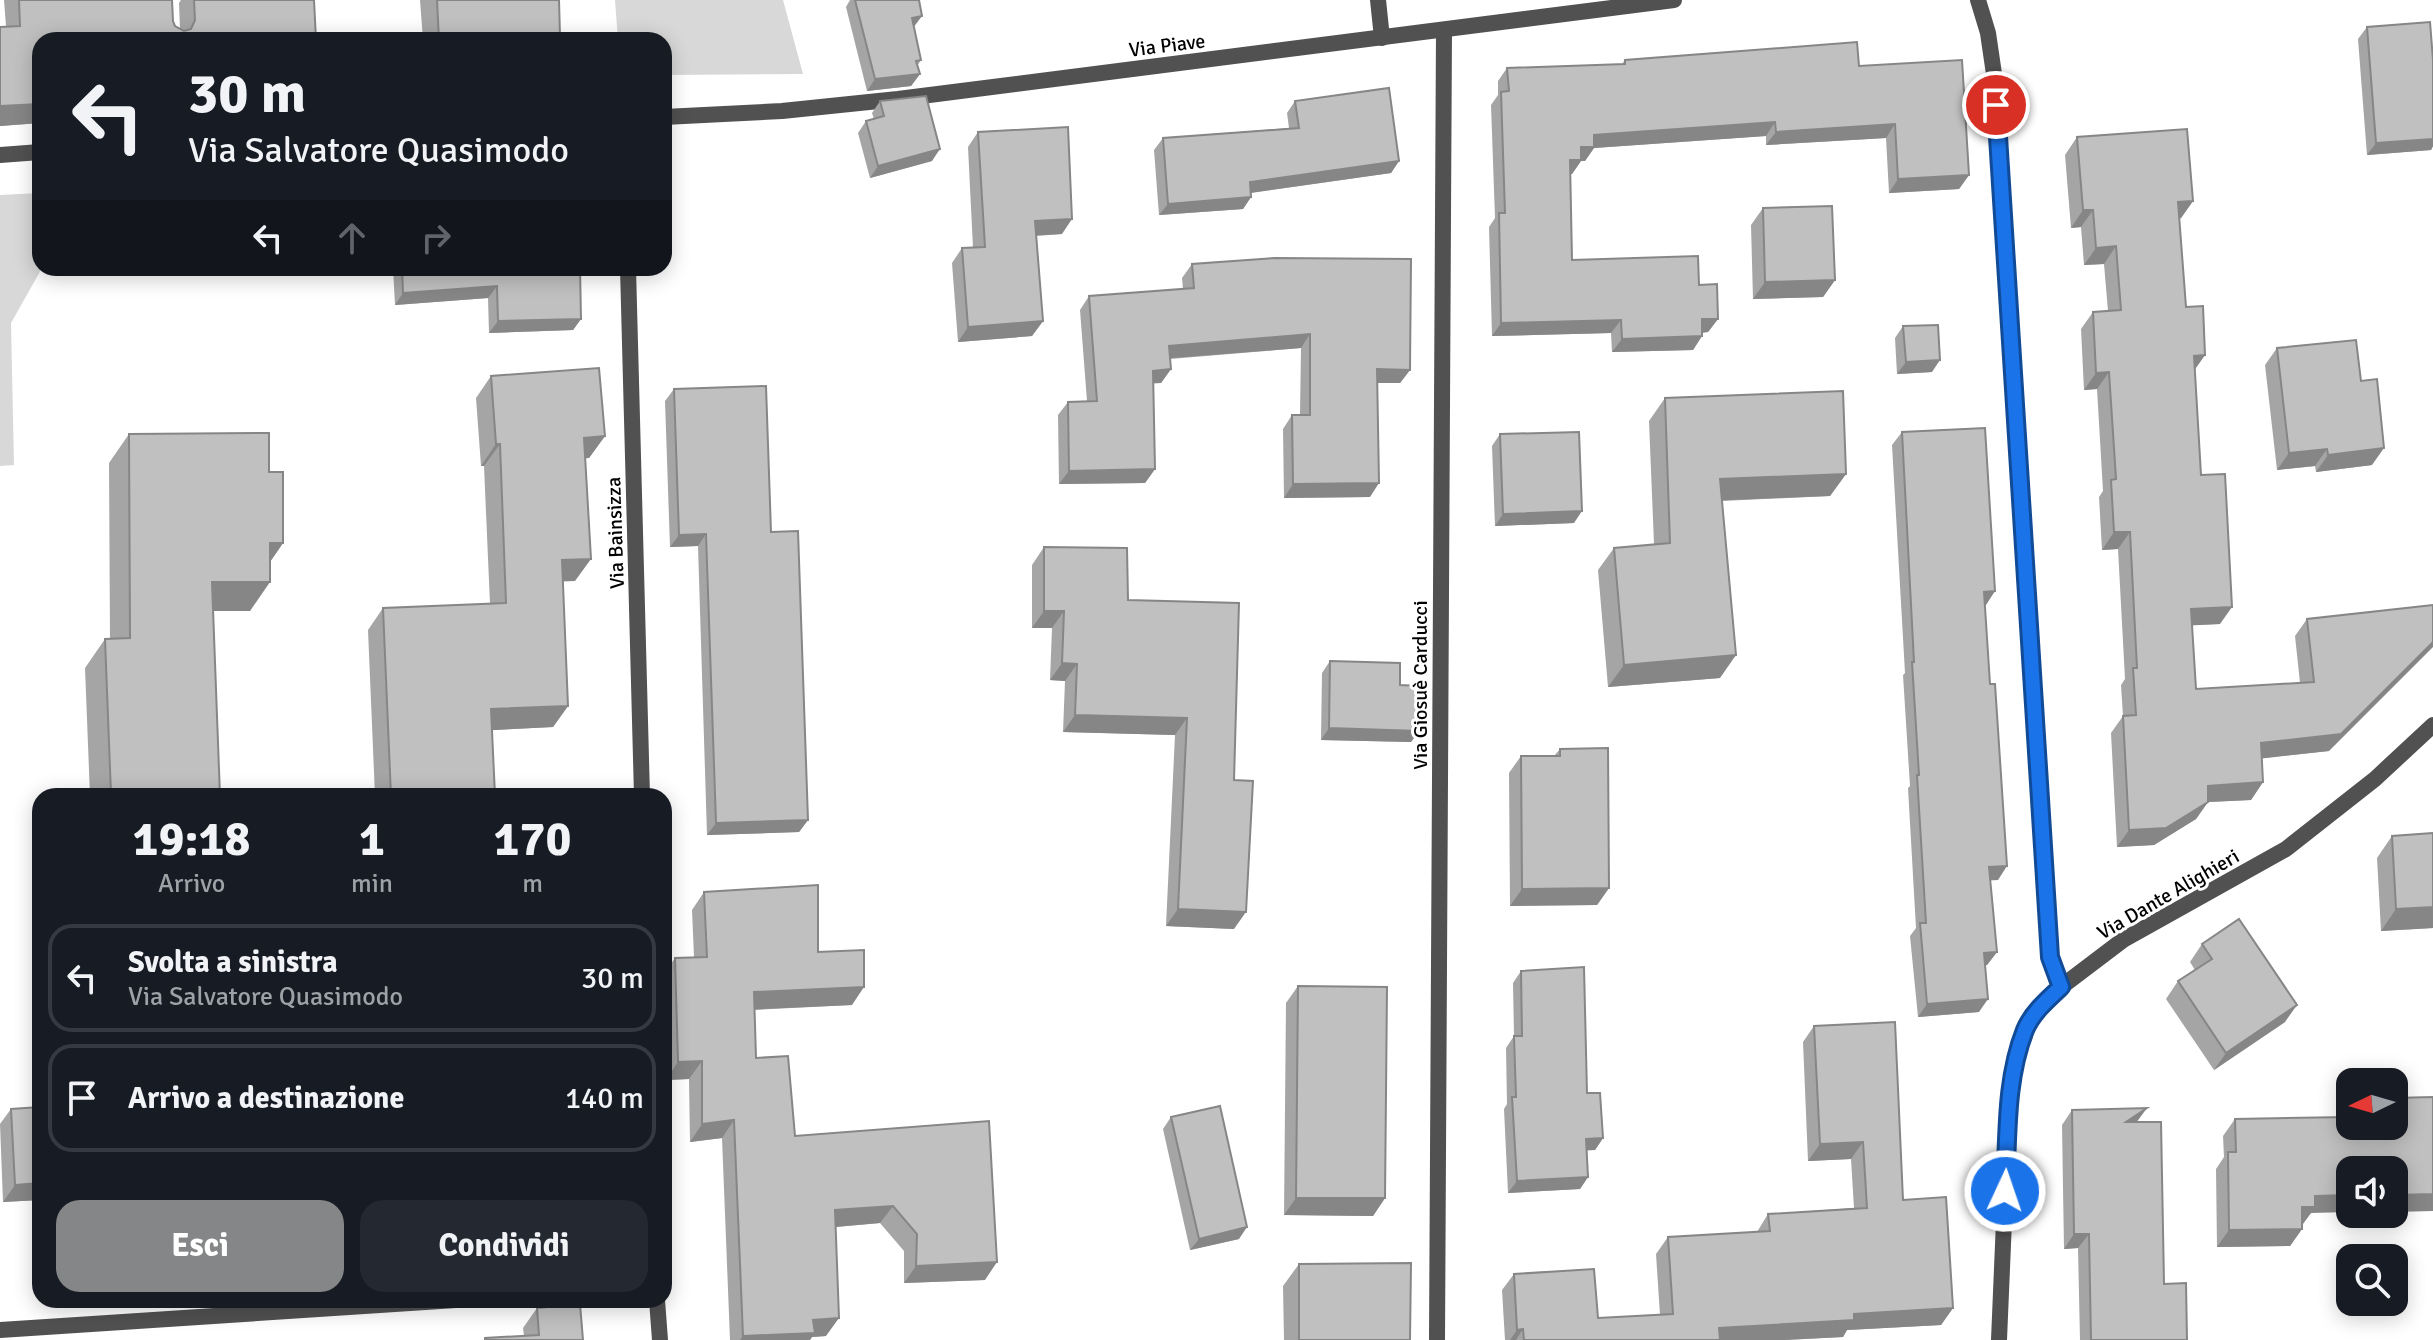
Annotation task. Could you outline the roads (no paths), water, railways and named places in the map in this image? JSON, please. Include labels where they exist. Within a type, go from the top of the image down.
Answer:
[{"type":"street","points":[[1378,0],[1382,38]]},
{"type":"street","name":"Via Piave","points":[[672,117],[782,111],[898,99],[1674,0]]},
{"type":"street","points":[[1978,0],[1988,33],[1994,74],[2050,957],[2061,987]]},
{"type":"street","name":"Via Giosuè Carducci","points":[[1437,1340],[1444,30]]},
{"type":"street","points":[[0,155],[32,153]]},
{"type":"street","name":"Via Bainsizza","points":[[628,276],[642,788]]},
{"type":"street","name":"Via Dante Alighieri","points":[[1999,1340],[2009,1101],[2014,1067],[2026,1028],[2041,1006],[2123,940],[2286,849],[2375,779],[2433,725]]},
{"type":"street","points":[[0,1330],[334,1308]]},
{"type":"street","points":[[658,1308],[660,1340]]}]
